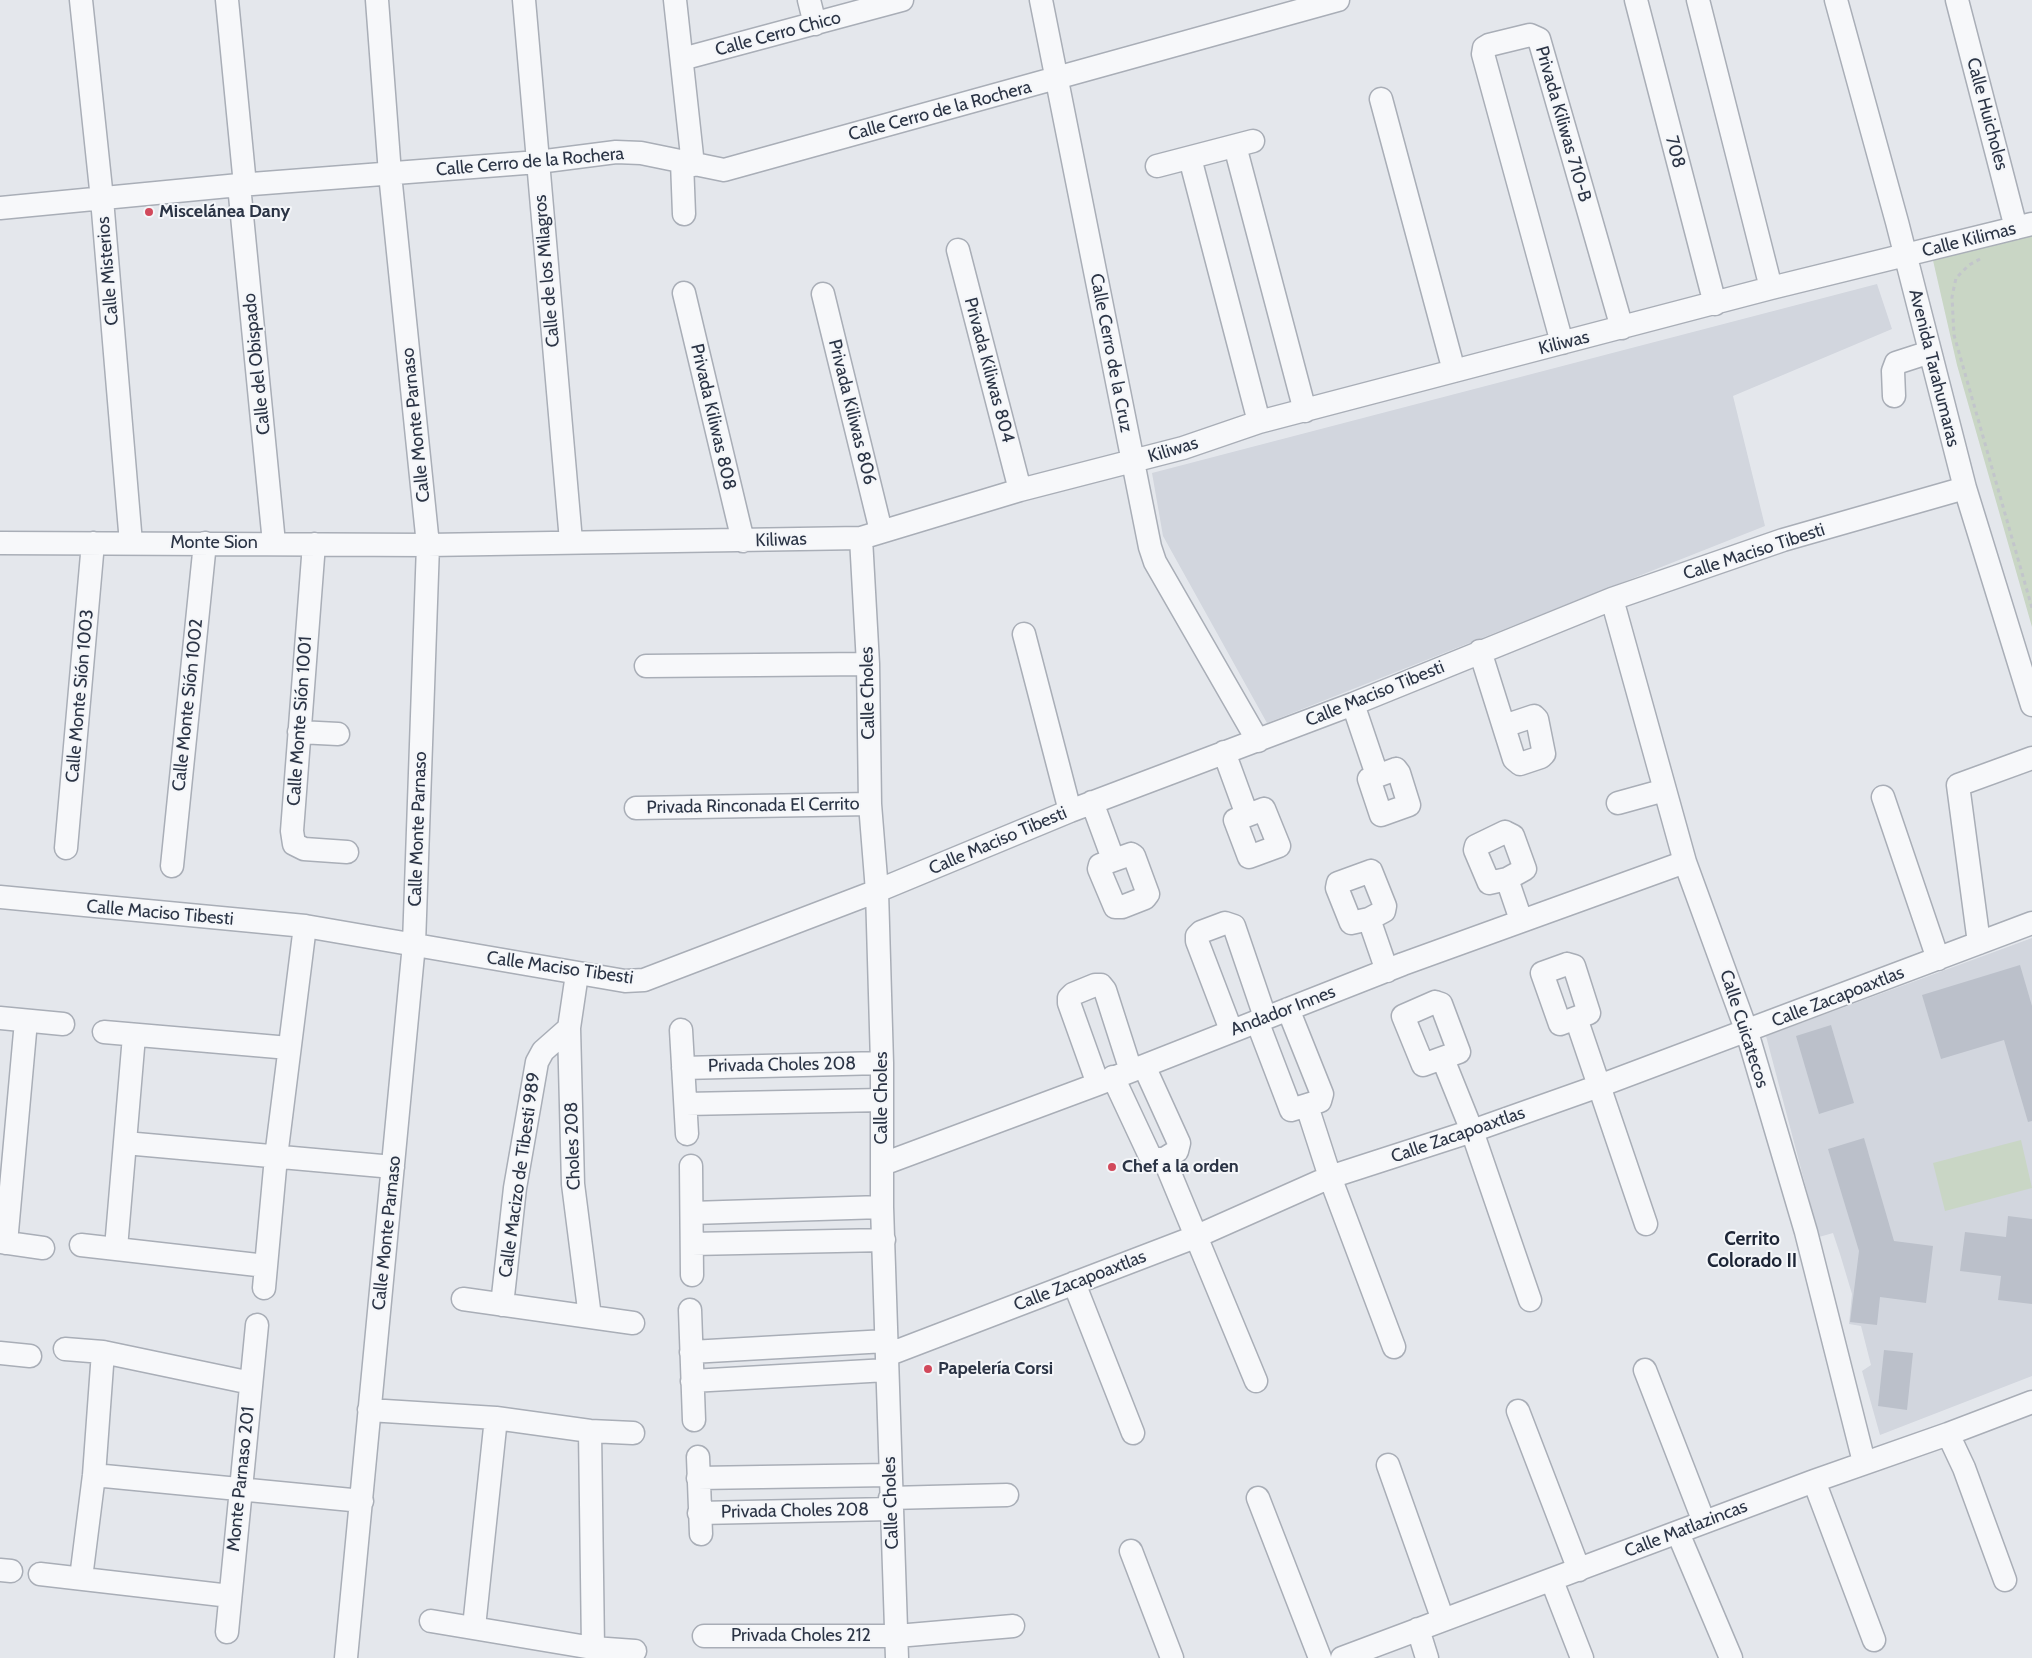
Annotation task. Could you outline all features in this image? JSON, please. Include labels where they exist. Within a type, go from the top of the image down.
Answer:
[{"type":"street","name":"Calle Misterios","points":[[81,0],[102,199],[131,543]]},
{"type":"street","name":"Calle del Obispado","points":[[227,0],[274,543]]},
{"type":"street","name":"Calle Monte Parnaso","points":[[346,1658],[414,944],[428,545],[390,174],[377,0]]},
{"type":"street","name":"Calle de los Milagros","points":[[524,0],[571,541]]},
{"type":"street","points":[[675,0],[682,59],[687,163],[684,214]]},
{"type":"street","points":[[809,0],[815,24]]},
{"type":"street","name":"Calle Cerro Chico","points":[[682,59],[902,0]]},
{"type":"street","name":"Calle Cerro de la Cruz","points":[[1041,0],[1133,462],[1155,562],[1258,741]]},
{"type":"street","name":"Calle Cerro de la Rochera","points":[[0,208],[242,185],[538,162],[616,152],[641,153],[724,170],[1338,0]]},
{"type":"street","name":"708","points":[[1636,0],[1715,304]]},
{"type":"street","points":[[1698,0],[1771,288]]},
{"type":"street","name":"Avenida Tarahumaras","points":[[1836,0],[1965,488],[2032,706]]},
{"type":"street","name":"Calle Huicholes","points":[[1957,0],[2024,226]]},
{"type":"street","name":"Privada Kiliwas 710-B","points":[[1562,343],[1483,54],[1484,48],[1489,45],[1530,35],[1538,39],[1622,328]]},
{"type":"street","points":[[1381,99],[1454,371]]},
{"type":"street","points":[[1157,166],[1244,144],[1305,410]]},
{"type":"street","points":[[1190,158],[1259,422]]},
{"type":"street","name":"Calle Kilimas","points":[[1905,256],[2024,226]]},
{"type":"street","name":"Privada Kiliwas 804","points":[[958,250],[1020,490]]},
{"type":"street","name":"Kiliwas","points":[[428,545],[571,541],[743,541],[871,534],[1020,490],[1133,462],[1259,422],[1771,288],[1905,256]]},
{"type":"street","name":"Privada Kiliwas 808","points":[[684,293],[743,541]]},
{"type":"street","name":"Privada Kiliwas 806","points":[[823,294],[871,534]]},
{"type":"street","points":[[1894,396],[1893,371],[1896,363],[1930,352]]},
{"type":"street","name":"Calle Maciso Tibesti","points":[[0,897],[305,926],[577,974],[625,981],[644,980],[877,891],[1070,810],[1354,704],[1480,651],[1612,599],[1782,540],[1965,488]]},
{"type":"street","name":"Calle Choles","points":[[871,534],[868,664],[870,804],[877,891],[889,1475],[897,1647]]},
{"type":"street","name":"Monte Sion","points":[[0,543],[428,545]]},
{"type":"street","name":"Calle Monte Sión 1003","points":[[66,848],[93,543]]},
{"type":"street","name":"Calle Monte Sión 1002","points":[[172,866],[205,543]]},
{"type":"street","name":"Calle Monte Sión 1001","points":[[314,544],[292,831],[294,844],[304,849],[347,852]]},
{"type":"street","name":"Calle Cuicatecos","points":[[1612,599],[1685,862],[1747,1032],[1806,1232],[1864,1462]]},
{"type":"street","points":[[1024,634],[1070,810]]},
{"type":"street","points":[[1480,651],[1504,726]]},
{"type":"street","points":[[646,666],[868,664]]},
{"type":"street","points":[[1354,704],[1377,774]]},
{"type":"street","points":[[299,732],[338,734]]},
{"type":"street","points":[[1224,752],[1247,815]]},
{"type":"street","points":[[1979,943],[1958,785],[2032,758]]},
{"type":"street","points":[[1618,803],[1665,790]]},
{"type":"street","points":[[1883,797],[1938,959]]},
{"type":"street","points":[[1092,802],[1113,859]]},
{"type":"street","name":"Privada Rinconada El Cerrito","points":[[636,808],[870,804]]},
{"type":"street","name":"Andador Innes","points":[[883,1164],[1121,1074],[1387,970],[1685,862]]},
{"type":"street","points":[[1507,879],[1521,920]]},
{"type":"street","points":[[1369,919],[1387,970]]},
{"type":"street","points":[[1231,1030],[1197,941],[1197,936],[1201,932],[1225,923],[1234,926],[1289,1107],[1294,1111],[1320,1101],[1322,1094],[1288,1009]]},
{"type":"street","name":"Calle Zacapoaxtlas","points":[[887,1356],[1195,1237],[1330,1177],[1472,1131],[1599,1086],[1747,1032],[2032,923]]},
{"type":"street","points":[[264,1288],[276,1157],[305,926]]},
{"type":"street","name":"Choles 208","points":[[577,974],[568,1028],[573,1184],[590,1317]]},
{"type":"street","points":[[0,1018],[63,1024]]},
{"type":"street","points":[[1576,1018],[1646,1224]]},
{"type":"street","points":[[26,1021],[8,1128],[3,1242],[43,1248]]},
{"type":"street","name":"Calle Macizo de Tibesti 989","points":[[502,1305],[514,1188],[537,1062],[543,1051],[568,1028]]},
{"type":"street","name":"Privada Choles 208","points":[[681,1030],[687,1134]]},
{"type":"street","points":[[104,1032],[289,1048]]},
{"type":"street","points":[[116,1248],[134,1036]]},
{"type":"street","points":[[1443,1059],[1472,1131],[1530,1300]]},
{"type":"street","name":"Privada Choles 208","points":[[683,1068],[882,1063]]},
{"type":"street","points":[[1121,1074],[1179,1143],[1177,1151],[1164,1160],[1154,1159],[1149,1154],[1121,1074]]},
{"type":"street","name":"Privada Choles 208","points":[[686,1104],[882,1100]]},
{"type":"street","points":[[1307,1106],[1330,1177],[1394,1347]]},
{"type":"street","points":[[125,1143],[393,1167]]},
{"type":"street","points":[[1164,1160],[1256,1381]]},
{"type":"street","points":[[691,1166],[692,1275]]},
{"type":"street","points":[[692,1213],[882,1207]]},
{"type":"street","points":[[692,1244],[884,1240]]},
{"type":"street","points":[[81,1245],[266,1266]]},
{"type":"street","points":[[1074,1283],[1133,1433]]},
{"type":"street","points":[[463,1299],[634,1323]]},
{"type":"street","points":[[690,1310],[694,1420]]},
{"type":"street","name":"Monte Parnaso 201","points":[[227,1632],[257,1326]]},
{"type":"street","points":[[65,1349],[103,1352],[251,1383]]},
{"type":"street","points":[[81,1578],[94,1475],[103,1352]]},
{"type":"street","points":[[691,1352],[887,1356]]},
{"type":"street","points":[[0,1353],[30,1356]]},
{"type":"street","points":[[692,1381],[887,1356]]},
{"type":"street","points":[[1645,1370],[1704,1522]]},
{"type":"street","name":"Calle Matlazincas","points":[[1342,1658],[1552,1581],[1814,1480],[1948,1434],[2032,1402]]},
{"type":"street","points":[[369,1410],[496,1418],[590,1431],[633,1433]]},
{"type":"street","points":[[1518,1410],[1579,1570]]},
{"type":"street","points":[[474,1628],[496,1418]]},
{"type":"street","points":[[590,1431],[593,1648]]},
{"type":"street","points":[[1948,1434],[1964,1468],[2005,1580]]},
{"type":"street","points":[[1388,1465],[1442,1620]]},
{"type":"street","name":"Privada Choles 208","points":[[889,1475],[698,1468],[700,1524],[891,1504],[1007,1495]]},
{"type":"street","points":[[94,1475],[362,1501]]},
{"type":"street","points":[[1814,1480],[1874,1640]]},
{"type":"street","points":[[1258,1498],[1320,1658]]},
{"type":"street","points":[[1678,1533],[1731,1658]]},
{"type":"street","points":[[1131,1551],[1172,1658]]},
{"type":"street","points":[[40,1574],[230,1596]]},
{"type":"street","points":[[1552,1581],[1582,1658]]},
{"type":"street","points":[[431,1620],[593,1648],[635,1651]]},
{"type":"street","name":"Privada Choles 212","points":[[704,1636],[897,1647],[1013,1626]]},
{"type":"street","points":[[1418,1629],[1428,1658]]},
{"type":"path","points":[[1982,258],[1969,265],[1956,278],[1952,297],[1954,335],[2032,608]]},
{"type":"shaded area","points":[[1877,284],[1892,329],[1733,396],[1765,526],[1267,723],[1163,536],[1152,473]]},
{"type":"shaded area","points":[[2032,938],[2032,1376],[1880,1435],[1862,1371],[1871,1365],[1861,1326],[1849,1324],[1852,1294],[1833,1233],[1819,1237],[1766,1036]]},
{"type":"green space","points":[[2032,228],[2032,627],[1957,365],[1932,256]]},
{"type":"green space","points":[[2021,1140],[2032,1188],[1945,1211],[1933,1163]]},
{"type":"building","points":[[2020,965],[2032,1006],[2032,1121],[2028,1122],[2004,1040],[1941,1059],[1922,995]]},
{"type":"building","points":[[1831,1025],[1854,1103],[1819,1114],[1796,1036]]},
{"type":"building","points":[[1864,1138],[1894,1241],[1933,1246],[1926,1303],[1880,1297],[1877,1325],[1850,1322],[1859,1251],[1828,1149]]},
{"type":"building","points":[[2008,1216],[2032,1219],[2032,1304],[1998,1300],[2001,1276],[1960,1271],[1965,1232],[2006,1237]]},
{"type":"building","points":[[1884,1350],[1913,1353],[1907,1410],[1878,1406]]},
{"type":"place","name":"Miscelánea Dany","points":[[149,212]]},
{"type":"place","name":"Chef a la orden","points":[[1112,1167]]},
{"type":"place","name":"Papelería Corsi","points":[[928,1369]]},
{"type":"district","name":"Cerrito Colorado II","points":[[1752,1250]]}]
